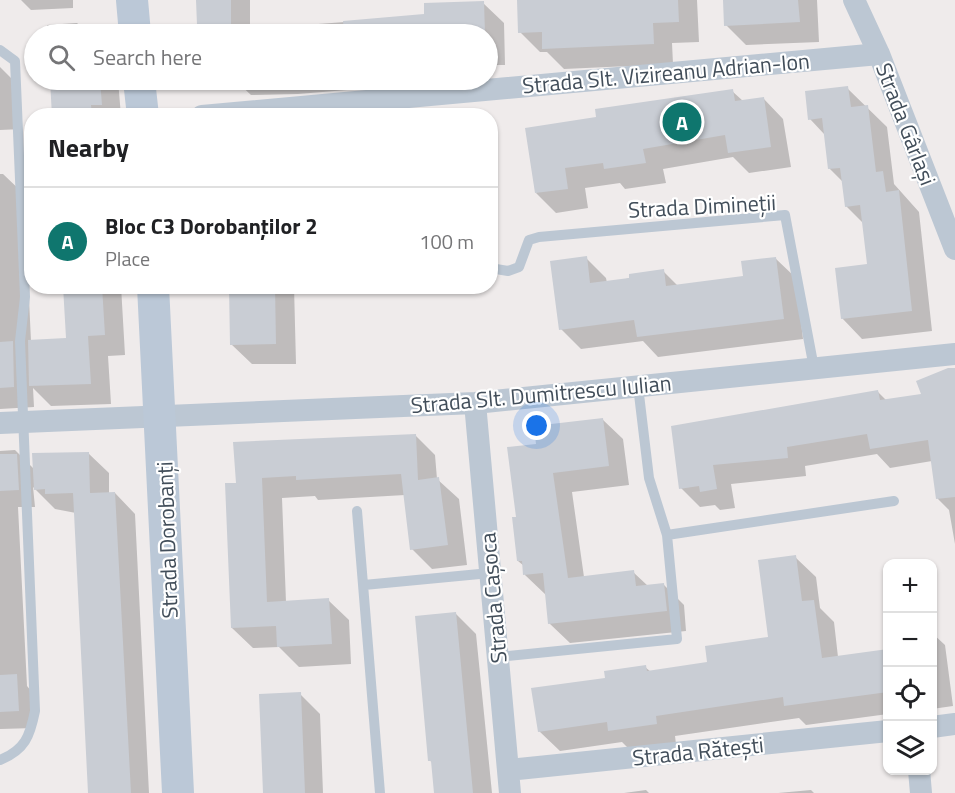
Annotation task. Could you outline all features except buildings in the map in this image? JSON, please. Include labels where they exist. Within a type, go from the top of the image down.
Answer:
[{"type":"main road","points":[[132,0],[134,24]]},
{"type":"main road","points":[[141,90],[142,108]]},
{"type":"main road","name":"Strada Dorobanți","points":[[153,294],[177,793]]},
{"type":"street","name":"Strada Gârlași","points":[[854,0],[879,54],[955,249]]},
{"type":"street","name":"Strada Slt. Vizireanu Adrian-Ion","points":[[326,108],[879,54]]},
{"type":"street","name":"Strada Slt. Dumitrescu Iulian","points":[[0,423],[475,403],[955,354]]},
{"type":"street","name":"Strada Cașoca","points":[[475,403],[510,793]]},
{"type":"street","points":[[937,726],[955,724]]},
{"type":"street","name":"Strada Rătești","points":[[508,770],[883,732]]},
{"type":"street","points":[[919,775],[921,793]]},
{"type":"lane","points":[[0,50],[15,61],[24,273]]},
{"type":"lane","name":"Strada Dimineții","points":[[498,269],[508,271],[519,267],[529,240],[539,237],[785,215],[814,368]]},
{"type":"lane","points":[[0,760],[24,746],[31,732],[35,711],[20,340],[25,294]]},
{"type":"lane","points":[[498,657],[677,639],[667,535],[649,478],[638,386]]},
{"type":"lane","points":[[667,535],[894,501]]},
{"type":"lane","points":[[357,512],[380,793]]},
{"type":"lane","points":[[364,585],[490,573]]},
{"type":"place","name":"Bloc C3 Dorobanților 2","points":[[682,122]]}]
